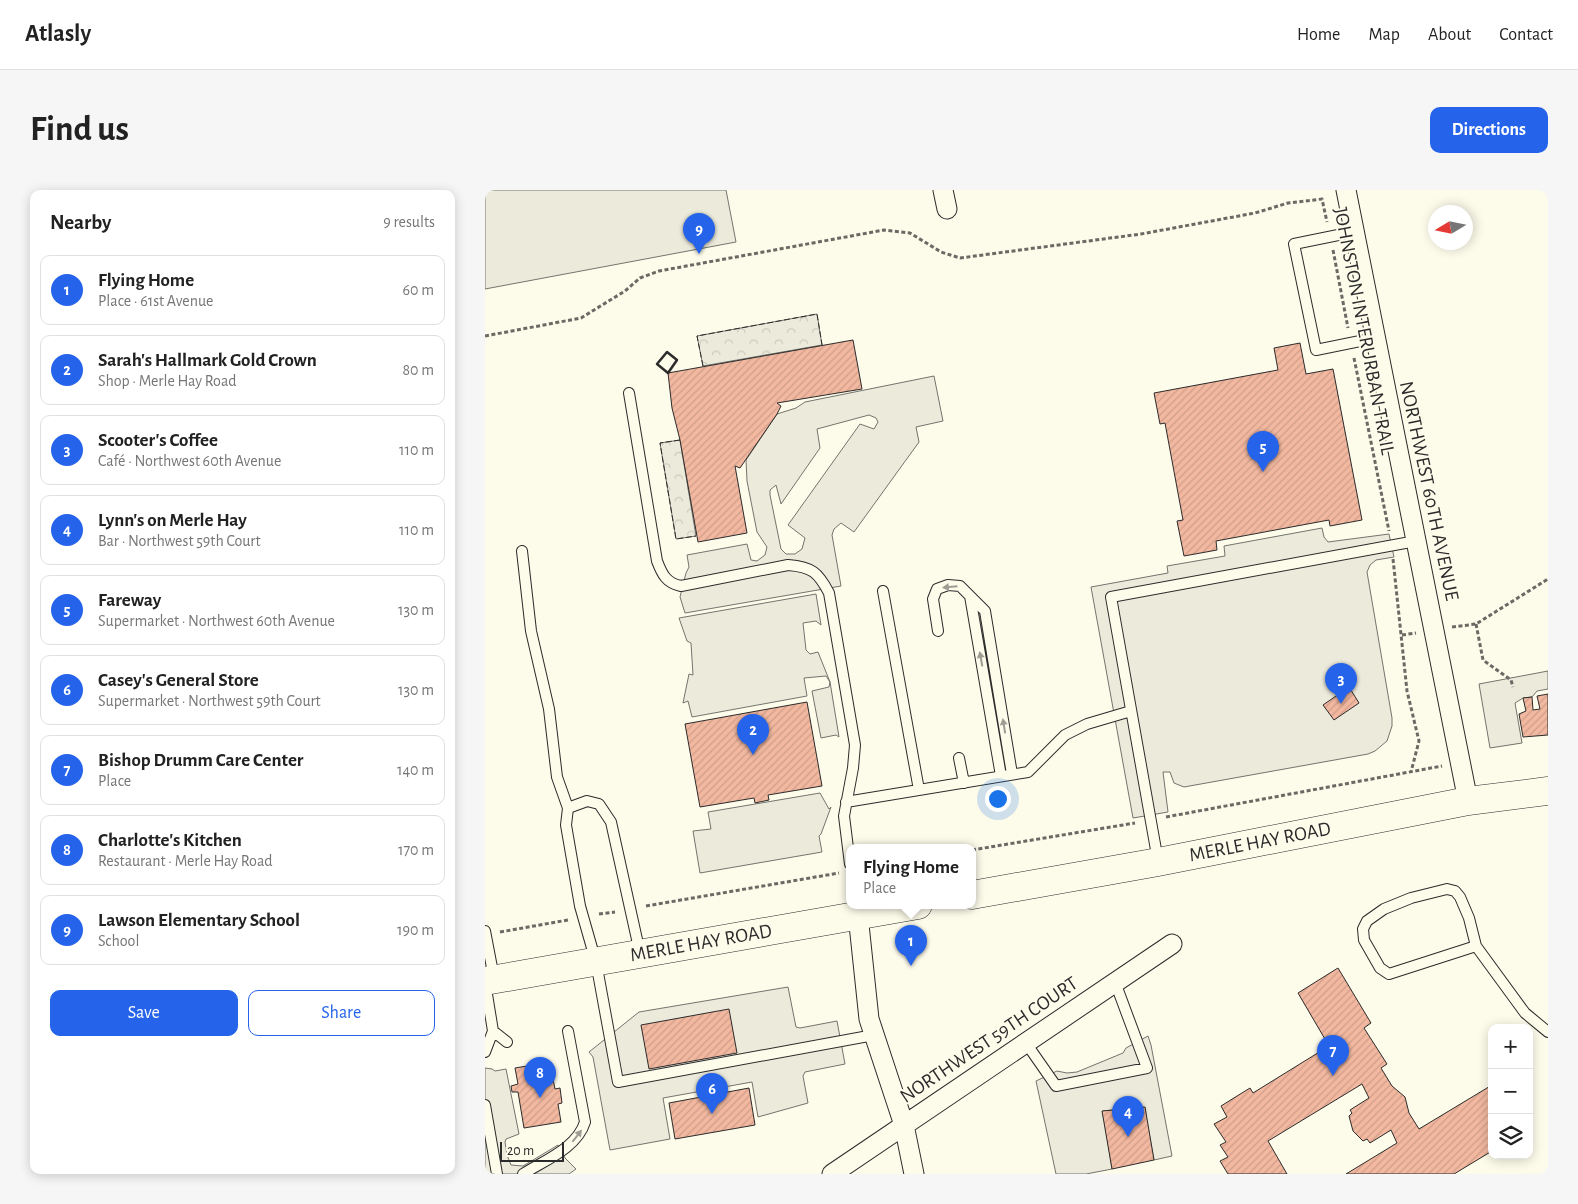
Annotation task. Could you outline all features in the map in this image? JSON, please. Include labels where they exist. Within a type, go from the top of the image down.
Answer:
[{"type":"main road","name":"MERLE HAY ROAD","points":[[976,894],[1158,862],[1468,802],[1548,791]]},
{"type":"main road","name":"MERLE HAY ROAD","points":[[488,981],[640,954],[857,910]]},
{"type":"street","points":[[943,190],[947,209]]},
{"type":"street","name":"NORTHWEST 60TH AVENUE","points":[[1346,190],[1468,802]]},
{"type":"street","points":[[857,910],[869,1019],[904,1125],[914,1174]]},
{"type":"street","name":"NORTHWEST 59TH COURT","points":[[832,1174],[1172,944]]},
{"type":"lane","points":[[1353,232],[1294,244],[1316,350],[1375,338]]},
{"type":"lane","points":[[629,393],[657,561],[664,578],[681,586],[788,565],[805,567],[820,576],[829,592],[855,745],[853,768],[844,816],[848,844]]},
{"type":"lane","points":[[1158,862],[1111,597],[1416,541]]},
{"type":"lane","points":[[522,550],[531,631],[549,709],[557,777],[568,808],[566,825],[580,906],[596,962],[618,1082],[874,1035]]},
{"type":"lane","points":[[938,631],[933,599],[937,589],[948,585],[960,586],[985,611],[1012,774]]},
{"type":"lane","points":[[883,591],[919,790]]},
{"type":"lane","points":[[970,596],[1001,776]]},
{"type":"lane","points":[[846,802],[1028,772],[1065,735],[1087,724],[1131,711]]},
{"type":"lane","points":[[959,758],[964,783]]},
{"type":"lane","points":[[568,808],[587,801],[599,804],[611,822],[640,954]]},
{"type":"lane","points":[[1476,946],[1389,974],[1379,968],[1364,940],[1363,929],[1367,922],[1384,910],[1411,898],[1447,889],[1455,891],[1460,897],[1469,918],[1476,946],[1525,1013],[1548,1032]]},
{"type":"lane","points":[[485,933],[493,1031],[485,1052]]},
{"type":"lane","points":[[1026,1043],[1056,1086],[1147,1068],[1115,982]]},
{"type":"lane","points":[[493,1031],[507,1042]]},
{"type":"lane","points":[[523,1174],[570,1145],[582,1131],[585,1122],[568,1031]]},
{"type":"lane","points":[[485,1105],[497,1174]]},
{"type":"path","name":"JOHNSTON INTERURBAN TRAIL","points":[[485,336],[581,318],[625,291],[640,278],[659,270],[714,262],[884,230],[910,233],[941,252],[960,258],[1141,234],[1255,213],[1288,203],[1322,199],[1392,546],[1407,691],[1419,740],[1411,772]]},
{"type":"path","points":[[1402,636],[1476,624],[1548,579]]},
{"type":"path","points":[[1476,624],[1483,660],[1511,680],[1513,688]]},
{"type":"path","points":[[976,849],[1151,820],[1460,762]]},
{"type":"path","points":[[485,933],[541,926],[583,917],[841,873]]},
{"type":"green space","points":[[485,190],[726,190],[736,242],[485,289]]},
{"type":"green space","points":[[817,314],[822,345],[703,366],[697,336]]},
{"type":"green space","points":[[680,440],[696,536],[676,539],[660,443]]},
{"type":"shaded area","points":[[934,376],[943,421],[916,427],[919,442],[854,532],[841,523],[834,529],[832,535],[841,586],[685,613],[680,597],[689,567],[687,555],[747,544],[751,560],[757,561],[765,555],[767,547],[757,532],[747,481],[746,460],[777,414],[796,408],[805,402]],"holes":[[[869,415],[876,418],[878,422],[874,429],[860,424],[788,525],[805,538],[802,549],[795,554],[786,554],[781,549],[770,490],[776,485],[781,504],[820,448],[817,429]]]},
{"type":"shaded area","points":[[1322,528],[1324,537],[1328,542],[1389,534],[1394,557],[1376,560],[1370,565],[1367,572],[1392,718],[1392,726],[1387,741],[1368,754],[1184,787],[1174,783],[1170,772],[1163,772],[1168,812],[1133,818],[1091,587],[1168,573],[1167,566],[1225,556],[1224,546]]},
{"type":"shaded area","points":[[816,594],[821,625],[816,621],[803,623],[806,650],[810,654],[818,652],[830,682],[826,676],[804,678],[807,696],[692,717],[688,701],[683,703],[689,674],[693,675],[691,643],[687,641],[679,618]]},
{"type":"shaded area","points":[[1548,671],[1548,689],[1537,691],[1532,697],[1523,698],[1515,703],[1522,743],[1490,748],[1479,684]]},
{"type":"shaded area","points":[[830,682],[839,737],[836,735],[821,738],[812,691],[829,687]]},
{"type":"shaded area","points":[[820,793],[829,809],[831,807],[819,836],[822,852],[700,873],[693,831],[711,829],[708,812]]},
{"type":"shaded area","points":[[788,987],[796,1027],[800,1028],[837,1021],[845,1064],[805,1072],[803,1076],[808,1103],[758,1117],[752,1082],[663,1098],[670,1139],[610,1150],[593,1057],[589,1052],[639,1012]]},
{"type":"shaded area","points":[[1148,1036],[1172,1156],[1154,1160],[1144,1107],[1103,1111],[1112,1169],[1086,1174],[1056,1174],[1036,1081],[1057,1071],[1077,1072],[1123,1053],[1126,1048]]},
{"type":"shaded area","points":[[485,1068],[495,1071],[506,1069],[519,1134],[506,1139],[505,1142],[511,1165],[523,1166],[558,1145],[565,1158],[576,1169],[569,1174],[485,1174]]},
{"type":"building","points":[[853,340],[862,389],[777,403],[781,406],[777,414],[740,468],[735,466],[747,533],[698,542],[680,440],[672,408],[668,373]]},
{"type":"building","points":[[1300,343],[1306,374],[1333,369],[1362,520],[1330,526],[1329,520],[1216,541],[1217,550],[1184,556],[1177,521],[1183,520],[1165,423],[1160,424],[1154,393],[1278,370],[1274,348]]},
{"type":"building","points":[[1349,687],[1359,703],[1334,720],[1323,705]]},
{"type":"building","points":[[1548,694],[1548,735],[1523,737],[1519,714],[1526,711],[1523,698],[1532,697],[1533,710],[1540,709],[1537,696]]},
{"type":"building","points":[[807,702],[822,786],[768,795],[769,800],[755,803],[754,798],[700,807],[685,724]]},
{"type":"building","points":[[1338,968],[1371,1023],[1364,1028],[1387,1064],[1381,1068],[1392,1086],[1405,1097],[1409,1113],[1419,1129],[1488,1087],[1488,1153],[1454,1174],[1346,1174],[1397,1143],[1391,1130],[1370,1143],[1367,1139],[1363,1141],[1353,1131],[1349,1116],[1352,1113],[1350,1110],[1369,1098],[1362,1084],[1268,1141],[1287,1174],[1228,1174],[1220,1161],[1228,1157],[1220,1145],[1226,1142],[1214,1124],[1227,1117],[1221,1106],[1250,1088],[1253,1093],[1329,1046],[1298,993]]},
{"type":"building","points":[[729,1009],[737,1053],[649,1069],[641,1025]]},
{"type":"building","points":[[545,1063],[548,1080],[553,1079],[555,1089],[560,1088],[562,1103],[558,1104],[561,1122],[524,1128],[518,1092],[512,1092],[511,1086],[518,1084],[515,1068]]},
{"type":"building","points":[[749,1088],[755,1125],[675,1139],[669,1103]]},
{"type":"building","points":[[1145,1107],[1154,1160],[1112,1169],[1102,1111],[1113,1110],[1114,1115]]},
{"type":"fence","points":[[703,366],[697,336],[817,314],[822,345]]},
{"type":"fence","points":[[680,440],[660,443],[676,539],[696,536]]},
{"type":"wall","points":[[667,352],[677,360],[668,373],[657,364],[667,352]]},
{"type":"place","name":"Lawson Elementary School","points":[[699,254]]},
{"type":"place","name":"Fareway","points":[[1263,472]]},
{"type":"place","name":"Scooter's Coffee","points":[[1341,704]]},
{"type":"place","name":"Sarah's Hallmark Gold Crown","points":[[753,755]]},
{"type":"place","name":"Flying Home","points":[[911,966]]},
{"type":"place","name":"Bishop Drumm Care Center","points":[[1333,1076]]},
{"type":"place","name":"Charlotte's Kitchen","points":[[540,1098]]},
{"type":"place","name":"Casey's General Store","points":[[712,1114]]},
{"type":"place","name":"Lynn's on Merle Hay","points":[[1128,1137]]}]
